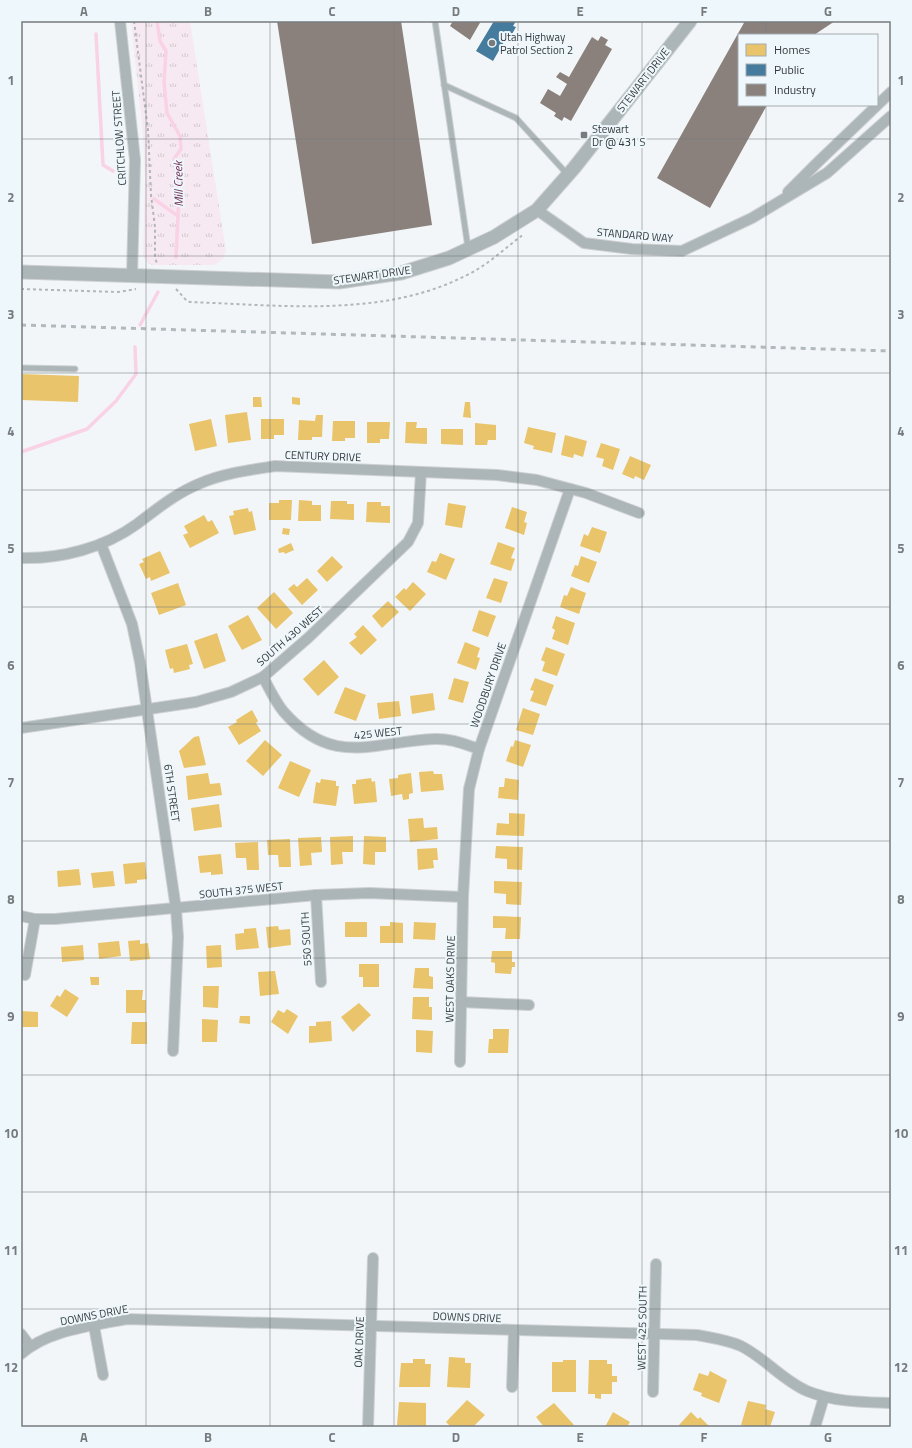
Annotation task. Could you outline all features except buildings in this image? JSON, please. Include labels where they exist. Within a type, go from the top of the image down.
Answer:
[{"type":"street","name":"CRITCHLOW STREET","points":[[120,21],[135,160],[132,276]]},
{"type":"street","name":"STEWART DRIVE","points":[[21,272],[340,282],[401,273],[449,258],[494,236],[537,210],[568,175],[685,23]]},
{"type":"street","name":"STANDARD WAY","points":[[878,104],[891,92]]},
{"type":"street","name":"STANDARD WAY","points":[[778,202],[816,162],[876,106]]},
{"type":"street","name":"STANDARD WAY","points":[[537,210],[584,243],[632,249],[682,251],[752,218],[827,173],[891,116]]},
{"type":"street","name":"CENTURY DRIVE","points":[[21,558],[67,554],[101,544],[135,525],[167,501],[201,482],[242,471],[275,466],[497,475],[537,480],[586,493],[639,513]]},
{"type":"street","name":"SOUTH 430 WEST","points":[[21,728],[196,702],[231,692],[263,677],[308,638],[408,542],[418,522],[422,472]]},
{"type":"street","name":"WOODBURY DRIVE","points":[[463,897],[469,789],[478,749],[570,489]]},
{"type":"street","name":"6TH STREET","points":[[101,544],[132,624],[148,709],[176,909],[178,937],[173,1051]]},
{"type":"street","name":"425 WEST","points":[[263,677],[282,709],[297,726],[314,738],[337,746],[355,749],[435,739],[452,740],[478,749]]},
{"type":"street","name":"SOUTH 375 WEST","points":[[21,916],[35,919],[55,920],[316,895],[368,893],[463,897]]},
{"type":"street","name":"550 SOUTH","points":[[316,895],[321,982]]},
{"type":"street","name":"WEST OAKS DRIVE","points":[[460,1062],[463,897]]},
{"type":"street","points":[[25,974],[35,919]]},
{"type":"street","points":[[461,1002],[529,1005]]},
{"type":"street","name":"OAK DRIVE","points":[[368,1427],[373,1258]]},
{"type":"street","name":"WEST 425 SOUTH","points":[[653,1392],[656,1264]]},
{"type":"street","name":"DOWNS DRIVE","points":[[21,1354],[30,1346],[61,1333],[126,1319],[697,1335],[722,1340],[741,1346],[789,1381],[824,1397],[846,1401],[891,1403]]},
{"type":"street","points":[[94,1326],[103,1375]]},
{"type":"street","points":[[512,1387],[514,1330]]},
{"type":"street","points":[[21,1334],[30,1346]]},
{"type":"street","points":[[815,1427],[824,1397]]},
{"type":"lane","points":[[435,21],[469,249]]},
{"type":"lane","points":[[444,85],[516,118],[568,175]]},
{"type":"lane","points":[[21,368],[75,369]]},
{"type":"path","points":[[134,21],[148,130],[151,195],[155,227],[155,257],[158,266]]},
{"type":"green space","points":[[131,21],[190,21],[226,251],[223,259],[215,265],[153,265],[146,261],[143,254],[145,181],[143,134]]},
{"type":"waterway","name":"Mill Creek","points":[[157,21],[160,41],[166,51],[164,82],[167,113],[180,136],[181,149],[174,159],[179,194],[176,257]]},
{"type":"waterway","points":[[96,34],[103,165],[113,171]]},
{"type":"waterway","points":[[154,199],[178,216]]},
{"type":"waterway","name":"Mill Creek","points":[[140,325],[158,292]]},
{"type":"waterway","name":"Mill Creek","points":[[21,452],[87,429],[116,401],[136,374],[135,347]]},
{"type":"railway","points":[[21,325],[891,351]]},
{"type":"place","name":"Utah Highway Patrol Section 2","points":[[492,43]]},
{"type":"place","name":"Stewart Dr @ 431 S","points":[[584,135]]}]
